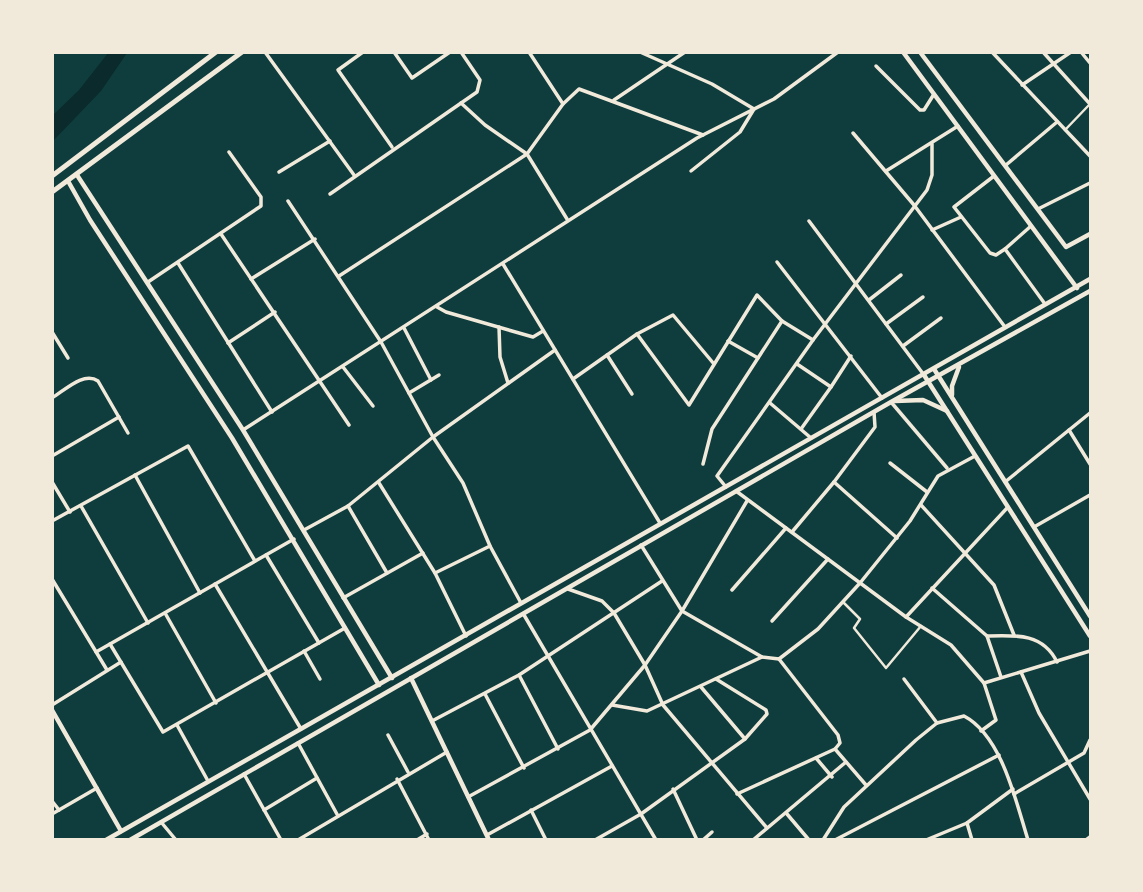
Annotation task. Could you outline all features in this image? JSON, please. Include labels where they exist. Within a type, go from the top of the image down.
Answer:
[{"type":"main road","points":[[52,176],[216,52]]},
{"type":"main road","points":[[52,192],[242,52]]},
{"type":"main road","points":[[903,52],[1077,288]]},
{"type":"main road","points":[[920,52],[1066,247],[1090,234]]},
{"type":"main road","points":[[77,175],[243,430],[392,678]]},
{"type":"main road","points":[[68,181],[90,220],[232,438],[379,685]]},
{"type":"main road","points":[[90,220],[100,213]]},
{"type":"main road","points":[[106,839],[660,523],[1007,329],[1090,279]]},
{"type":"main road","points":[[130,839],[891,402],[1090,291]]},
{"type":"main road","points":[[954,402],[951,391],[959,366]]},
{"type":"main road","points":[[934,369],[1090,616]]},
{"type":"main road","points":[[924,375],[1090,636]]},
{"type":"main road","points":[[891,402],[923,400],[947,412]]},
{"type":"main road","points":[[359,652],[371,645]]},
{"type":"main road","points":[[411,678],[488,837]]},
{"type":"main road","points":[[52,710],[121,831]]},
{"type":"street","points":[[265,52],[354,175]]},
{"type":"street","points":[[363,52],[338,70],[393,148]]},
{"type":"street","points":[[394,52],[412,78],[450,52]]},
{"type":"street","points":[[330,194],[477,92],[480,84],[461,52]]},
{"type":"street","points":[[529,52],[564,104]]},
{"type":"street","points":[[640,52],[666,66],[712,84],[754,109]]},
{"type":"street","points":[[613,101],[685,52]]},
{"type":"street","points":[[243,430],[437,307],[567,219],[703,135],[774,99],[838,52]]},
{"type":"street","points":[[992,52],[1090,156]]},
{"type":"street","points":[[1043,52],[1090,104],[1065,130]]},
{"type":"street","points":[[1023,86],[1071,52]]},
{"type":"street","points":[[1081,52],[1090,63]]},
{"type":"street","points":[[876,66],[920,110],[924,110],[934,94]]},
{"type":"street","points":[[339,276],[527,154],[564,104],[579,89],[703,135]]},
{"type":"street","points":[[461,103],[485,125],[527,154],[567,219]]},
{"type":"street","points":[[691,171],[740,132],[754,109]]},
{"type":"street","points":[[1006,166],[1057,122]]},
{"type":"street","points":[[886,171],[958,126]]},
{"type":"street","points":[[853,133],[914,205],[1007,329]]},
{"type":"street","points":[[279,172],[330,141]]},
{"type":"street","points":[[726,487],[717,476],[813,340],[930,183],[932,144]]},
{"type":"street","points":[[147,282],[257,210],[262,203],[260,195],[229,152]]},
{"type":"street","points":[[994,176],[954,204],[961,218],[990,253],[996,255],[1031,226]]},
{"type":"street","points":[[1038,209],[1090,183]]},
{"type":"street","points":[[288,201],[381,342],[433,437],[463,483],[490,546],[521,603]]},
{"type":"street","points":[[932,230],[961,218]]},
{"type":"street","points":[[809,221],[924,375]]},
{"type":"street","points":[[221,234],[349,425]]},
{"type":"street","points":[[251,279],[315,239]]},
{"type":"street","points":[[1005,249],[1046,306]]},
{"type":"street","points":[[777,262],[882,398]]},
{"type":"street","points":[[178,263],[272,412]]},
{"type":"street","points":[[503,264],[660,523]]},
{"type":"street","points":[[869,300],[901,275]]},
{"type":"street","points":[[637,334],[689,405],[757,295],[782,321],[813,340]]},
{"type":"street","points":[[886,324],[923,297]]},
{"type":"street","points":[[437,307],[533,337],[543,331]]},
{"type":"street","points":[[228,343],[275,312]]},
{"type":"street","points":[[573,379],[637,334],[673,315],[713,364]]},
{"type":"street","points":[[903,346],[941,318]]},
{"type":"street","points":[[703,464],[712,429],[782,321]]},
{"type":"street","points":[[499,327],[500,357],[508,383]]},
{"type":"street","points":[[404,328],[431,380]]},
{"type":"street","points":[[52,332],[68,358]]},
{"type":"street","points":[[728,341],[758,358]]},
{"type":"street","points":[[304,530],[348,506],[379,484],[433,437],[555,350]]},
{"type":"street","points":[[607,354],[632,394]]},
{"type":"street","points":[[801,429],[851,356]]},
{"type":"street","points":[[797,364],[831,387]]},
{"type":"street","points":[[343,367],[373,406]]},
{"type":"street","points":[[409,393],[439,375]]},
{"type":"street","points":[[52,398],[85,377],[92,377],[98,380],[128,433]]},
{"type":"street","points":[[891,402],[947,468]]},
{"type":"street","points":[[770,403],[811,438]]},
{"type":"street","points":[[792,531],[834,482],[875,427],[874,412]]},
{"type":"street","points":[[1005,481],[1090,412]]},
{"type":"street","points":[[52,456],[119,417]]},
{"type":"street","points":[[1069,430],[1090,464]]},
{"type":"street","points":[[52,521],[188,446],[255,561]]},
{"type":"street","points":[[641,545],[682,611],[762,657],[779,659],[818,629],[860,583],[897,538],[927,492],[947,468],[975,456]]},
{"type":"street","points":[[890,463],[927,492]]},
{"type":"street","points":[[135,475],[200,593]]},
{"type":"street","points":[[52,482],[70,512]]},
{"type":"street","points":[[834,482],[897,538]]},
{"type":"street","points":[[379,484],[435,573],[466,636]]},
{"type":"street","points":[[736,491],[906,617],[951,645],[984,683],[996,720],[981,731]]},
{"type":"street","points":[[1034,527],[1090,495]]},
{"type":"street","points":[[468,797],[558,750],[590,730],[645,665],[682,611],[747,501]]},
{"type":"street","points":[[921,504],[994,585],[1014,635]]},
{"type":"street","points":[[80,506],[148,623]]},
{"type":"street","points":[[348,506],[387,573]]},
{"type":"street","points":[[906,617],[1008,507]]},
{"type":"street","points":[[732,590],[786,528]]},
{"type":"street","points":[[96,652],[294,540]]},
{"type":"street","points":[[435,573],[490,546]]},
{"type":"street","points":[[342,598],[423,553]]},
{"type":"street","points":[[266,555],[319,643]]},
{"type":"street","points":[[772,621],[828,559]]},
{"type":"street","points":[[52,579],[107,670]]},
{"type":"street","points":[[432,721],[519,675],[662,581]]},
{"type":"street","points":[[215,584],[301,729]]},
{"type":"street","points":[[932,588],[987,636],[1001,677]]},
{"type":"street","points":[[568,589],[602,601],[614,613],[645,665],[663,705],[767,828]]},
{"type":"street","points":[[843,602],[860,620],[854,628],[886,667],[921,626]]},
{"type":"street","points":[[165,613],[216,703]]},
{"type":"street","points":[[524,615],[656,839]]},
{"type":"street","points":[[110,644],[163,732],[345,628]]},
{"type":"street","points":[[987,636],[1014,635],[1037,639],[1048,646],[1057,662]]},
{"type":"street","points":[[304,651],[320,679]]},
{"type":"street","points":[[984,683],[1090,652]]},
{"type":"street","points":[[611,705],[640,711],[663,705],[762,657]]},
{"type":"street","points":[[737,794],[835,749],[840,743],[838,736],[779,659]]},
{"type":"street","points":[[52,705],[121,662]]},
{"type":"street","points":[[1021,672],[1039,713],[1088,790],[1090,799]]},
{"type":"street","points":[[519,675],[558,750]]},
{"type":"street","points":[[595,839],[641,814],[745,738],[767,712],[716,679]]},
{"type":"street","points":[[904,679],[937,723]]},
{"type":"street","points":[[700,686],[745,738]]},
{"type":"street","points":[[485,694],[524,768]]},
{"type":"street","points":[[822,839],[844,807],[937,723],[964,716],[981,731],[999,755],[1028,839]]},
{"type":"street","points":[[177,725],[208,782]]},
{"type":"street","points":[[388,735],[408,772]]},
{"type":"street","points":[[926,839],[967,823],[1013,792],[1084,753],[1090,740]]},
{"type":"street","points":[[298,743],[338,816]]},
{"type":"street","points":[[835,749],[866,785]]},
{"type":"street","points":[[298,839],[408,772],[447,752]]},
{"type":"street","points":[[835,839],[999,755]]},
{"type":"street","points":[[816,758],[832,777]]},
{"type":"street","points":[[753,839],[759,837],[832,777],[846,762]]},
{"type":"street","points":[[488,837],[612,766]]},
{"type":"street","points":[[244,775],[281,839]]},
{"type":"street","points":[[264,810],[317,778]]},
{"type":"street","points":[[397,779],[429,839]]},
{"type":"street","points":[[52,814],[97,788]]},
{"type":"street","points":[[673,789],[697,839]]},
{"type":"street","points":[[52,801],[59,810]]},
{"type":"street","points":[[531,810],[546,839]]},
{"type":"street","points":[[787,814],[809,839]]},
{"type":"street","points":[[162,822],[176,839]]},
{"type":"street","points":[[967,823],[972,839]]},
{"type":"street","points":[[703,839],[712,832]]},
{"type":"street","points":[[417,839],[427,834]]},
{"type":"street","points":[[1086,839],[1090,837]]},
{"type":"water","points":[[108,53],[127,53],[101,91],[53,141],[53,115],[79,90]]}]
